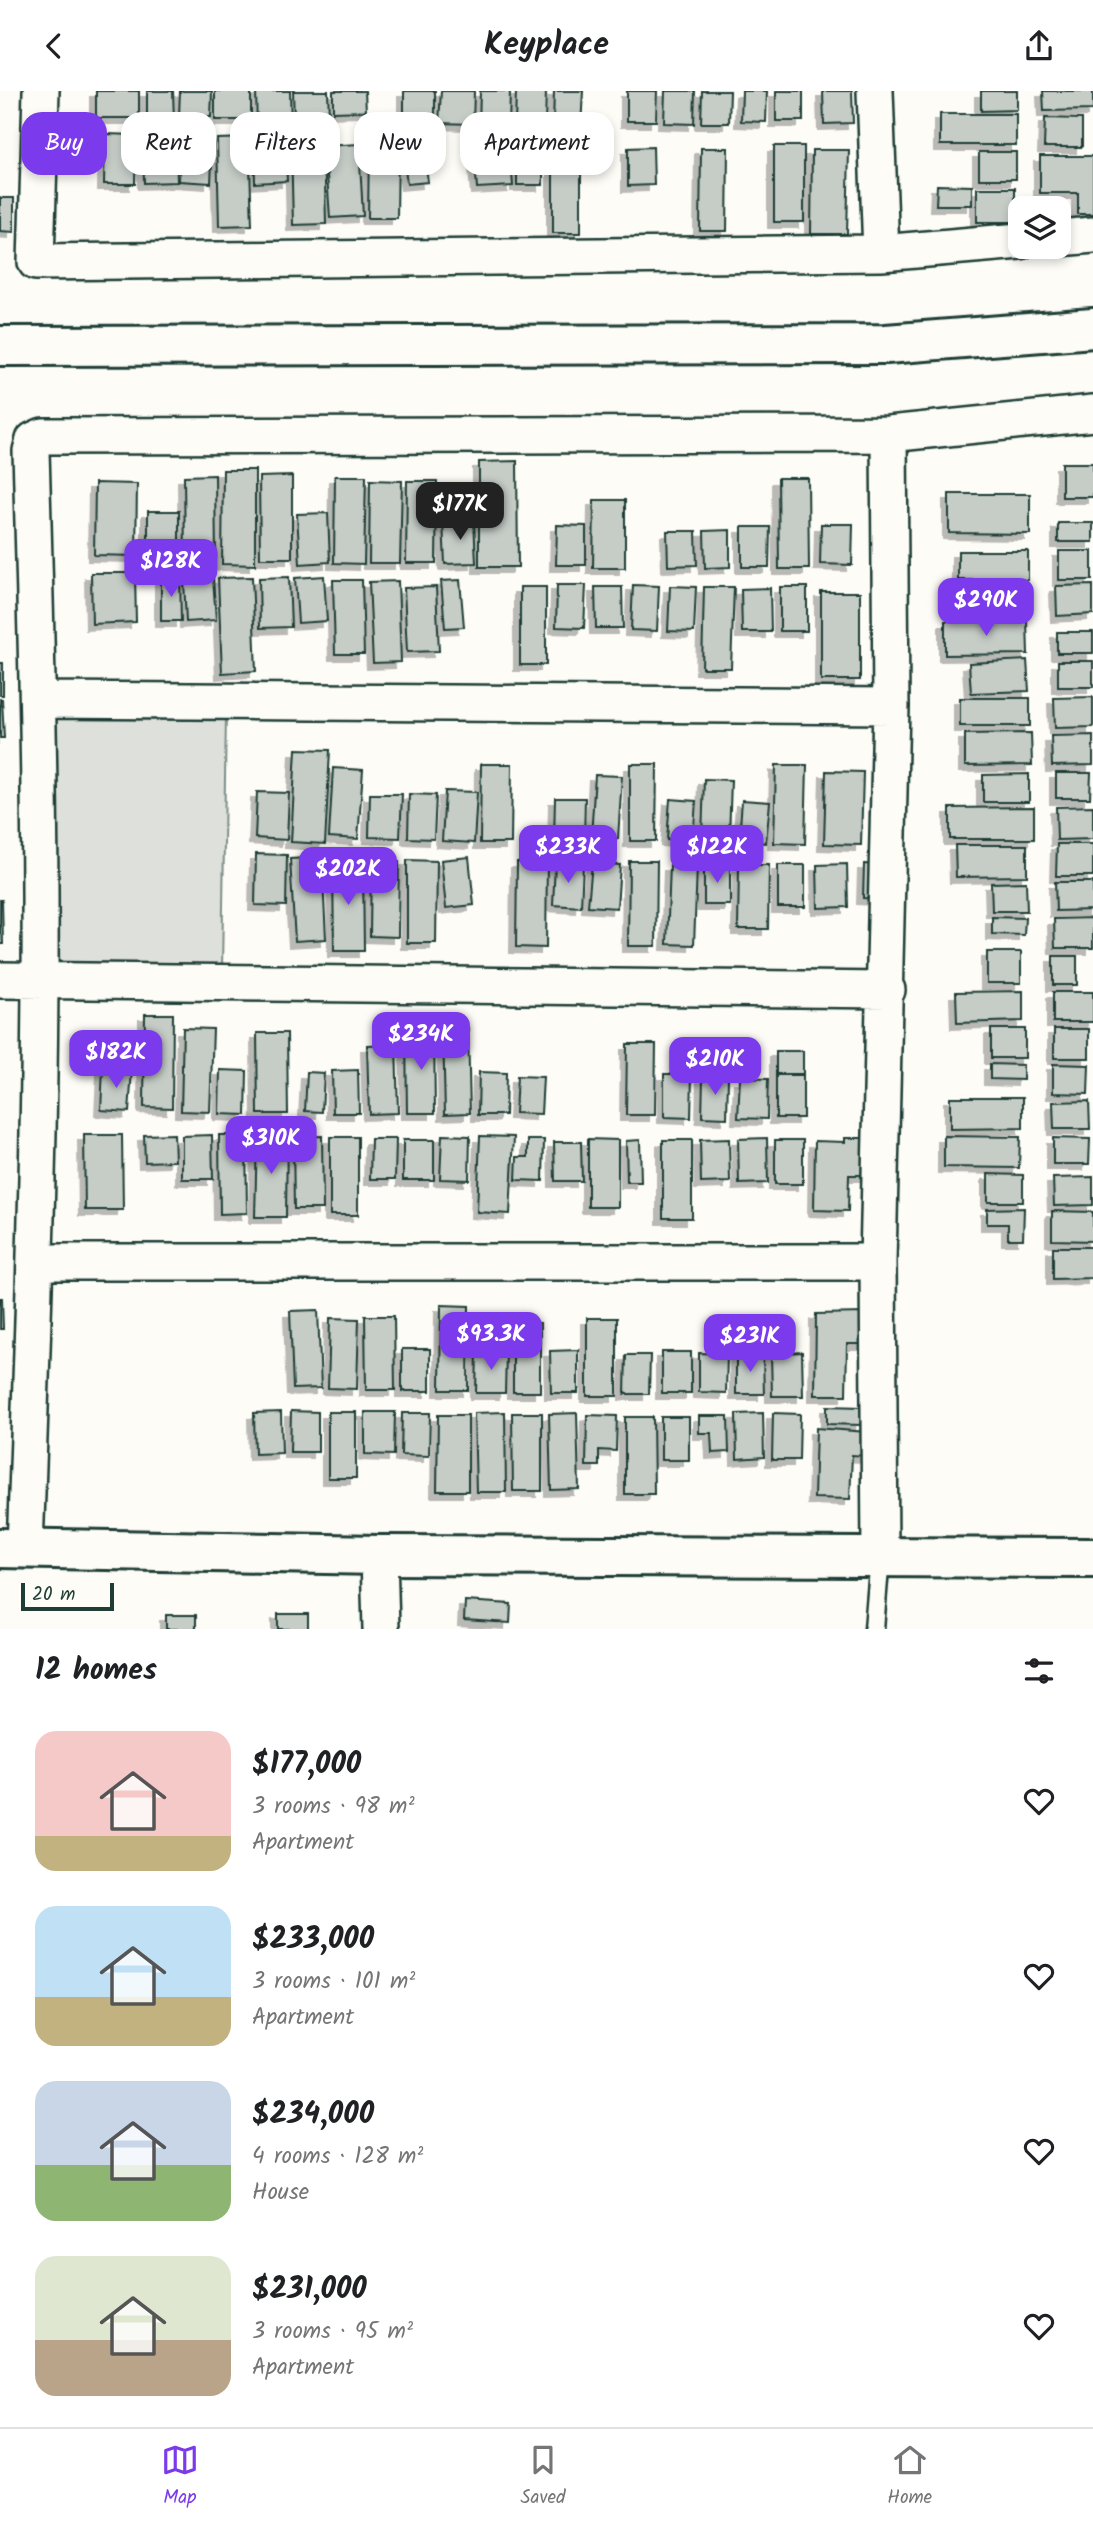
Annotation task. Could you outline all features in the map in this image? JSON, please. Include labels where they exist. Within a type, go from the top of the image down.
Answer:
[{"type":"street","points":[[41,91],[36,262],[881,253],[1008,242]]},
{"type":"street","points":[[876,91],[881,253]]},
{"type":"street","points":[[1071,237],[1093,235]]},
{"type":"street","points":[[0,346],[886,344],[1093,328]]},
{"type":"street","points":[[1093,413],[889,435],[43,436],[34,440],[31,451],[38,700],[40,979],[36,1262],[13,1548],[379,1555],[1093,1558]]},
{"type":"street","points":[[880,1556],[878,1262],[887,990],[891,706],[889,435]]},
{"type":"street","points":[[38,700],[891,706]]},
{"type":"street","points":[[0,980],[887,990]]},
{"type":"street","points":[[36,1262],[878,1262]]},
{"type":"street","points":[[379,1555],[381,1629]]},
{"type":"lane","points":[[874,1629],[880,1556]]},
{"type":"shaded area","points":[[52,712],[226,714],[222,970],[50,972]]},
{"type":"building","points":[[96,91],[139,91],[139,112],[121,112],[121,118],[107,118],[107,112],[96,112]]},
{"type":"building","points":[[147,91],[173,91],[174,112],[147,112]]},
{"type":"building","points":[[180,91],[212,91],[211,112],[179,112]]},
{"type":"building","points":[[215,91],[251,91],[251,112],[230,112],[230,120],[216,120]]},
{"type":"building","points":[[256,91],[290,91],[291,112],[257,112]]},
{"type":"building","points":[[293,91],[328,91],[329,112],[294,112]]},
{"type":"building","points":[[333,91],[365,91],[366,111],[333,112]]},
{"type":"building","points":[[404,91],[435,91],[435,112],[404,112]]},
{"type":"building","points":[[441,91],[474,91],[473,112],[460,112],[460,124],[446,123],[446,112],[440,112]]},
{"type":"building","points":[[480,91],[510,91],[509,112],[479,112]]},
{"type":"building","points":[[516,91],[546,91],[545,112],[515,112]]},
{"type":"building","points":[[554,91],[583,91],[582,112],[553,112]]},
{"type":"building","points":[[627,91],[657,91],[656,121],[627,121]]},
{"type":"building","points":[[665,91],[695,91],[694,124],[664,123]]},
{"type":"building","points":[[702,91],[730,91],[729,123],[701,123]]},
{"type":"building","points":[[742,91],[767,91],[766,122],[741,121]]},
{"type":"building","points":[[776,91],[803,91],[803,121],[776,121]]},
{"type":"building","points":[[823,91],[852,91],[853,123],[824,124]]},
{"type":"building","points":[[981,91],[1017,91],[1017,110],[981,111]]},
{"type":"building","points":[[1043,91],[1093,91],[1093,110],[1044,111]]},
{"type":"building","points":[[940,114],[1016,114],[1016,145],[940,145]]},
{"type":"building","points":[[1045,118],[1082,119],[1082,147],[1044,147]]},
{"type":"building","points":[[107,134],[121,135],[121,175],[135,175],[135,184],[104,184],[104,175],[107,175]]},
{"type":"building","points":[[217,139],[230,139],[230,175],[250,175],[252,225],[219,226]]},
{"type":"building","points":[[354,144],[354,175],[361,175],[363,216],[330,218],[327,175],[340,175],[340,145]]},
{"type":"building","points":[[774,146],[804,146],[804,222],[774,222]]},
{"type":"building","points":[[653,147],[654,185],[628,186],[628,148]]},
{"type":"building","points":[[701,148],[728,148],[727,231],[700,231]]},
{"type":"building","points":[[812,150],[849,150],[847,234],[811,234]]},
{"type":"building","points":[[979,152],[1016,152],[1016,179],[979,179]]},
{"type":"building","points":[[1040,156],[1093,156],[1093,214],[1078,214],[1078,193],[1040,193]]},
{"type":"building","points":[[144,175],[177,175],[177,182],[144,183]]},
{"type":"building","points":[[179,175],[211,175],[211,183],[179,181]]},
{"type":"building","points":[[255,175],[287,175],[287,181],[255,183]]},
{"type":"building","points":[[292,175],[325,175],[326,224],[293,225]]},
{"type":"building","points":[[369,175],[398,175],[397,218],[368,218]]},
{"type":"building","points":[[406,175],[427,175],[428,182],[407,184]]},
{"type":"building","points":[[476,175],[512,175],[513,186],[477,188]]},
{"type":"building","points":[[517,175],[543,175],[543,185],[517,185]]},
{"type":"building","points":[[553,175],[581,175],[581,233],[553,233]]},
{"type":"building","points":[[937,185],[972,186],[972,205],[936,205]]},
{"type":"building","points":[[977,188],[1015,188],[1015,196],[1008,196],[1008,222],[977,222]]},
{"type":"building","points":[[0,198],[14,198],[14,232],[0,231]]},
{"type":"building","points":[[517,461],[518,567],[479,567],[479,462]]},
{"type":"building","points":[[1062,463],[1093,463],[1093,497],[1062,497]]},
{"type":"building","points":[[223,470],[255,470],[255,565],[222,564]]},
{"type":"building","points":[[215,475],[216,558],[185,559],[184,476]]},
{"type":"building","points":[[292,476],[292,558],[260,558],[259,477]]},
{"type":"building","points":[[335,476],[366,476],[364,564],[334,563]]},
{"type":"building","points":[[778,478],[808,478],[809,569],[779,569]]},
{"type":"building","points":[[370,480],[402,481],[400,563],[369,563]]},
{"type":"building","points":[[407,481],[437,481],[436,563],[406,563]]},
{"type":"building","points":[[95,483],[137,484],[136,556],[94,555]]},
{"type":"building","points":[[949,494],[1030,494],[1030,534],[949,533]]},
{"type":"building","points":[[594,500],[625,500],[625,568],[593,568]]},
{"type":"building","points":[[148,511],[179,511],[179,558],[148,558]]},
{"type":"building","points":[[328,513],[330,562],[300,564],[297,514]]},
{"type":"building","points":[[474,520],[476,563],[445,564],[443,521]]},
{"type":"building","points":[[1058,523],[1093,523],[1093,542],[1058,542]]},
{"type":"building","points":[[821,524],[853,524],[852,565],[820,564]]},
{"type":"building","points":[[557,525],[586,526],[586,565],[556,565]]},
{"type":"building","points":[[742,527],[770,527],[769,567],[742,567]]},
{"type":"building","points":[[730,530],[730,567],[705,568],[704,531]]},
{"type":"building","points":[[667,531],[696,531],[697,565],[668,566]]},
{"type":"building","points":[[958,551],[1028,551],[1028,580],[958,580]]},
{"type":"building","points":[[1059,551],[1092,551],[1092,580],[1059,580]]},
{"type":"building","points":[[91,573],[135,573],[136,622],[92,624]]},
{"type":"building","points":[[324,576],[327,621],[298,623],[295,578]]},
{"type":"building","points":[[161,577],[180,577],[181,621],[161,621]]},
{"type":"building","points":[[252,577],[256,671],[222,673],[218,578]]},
{"type":"building","points":[[289,577],[291,627],[260,628],[259,578]]},
{"type":"building","points":[[213,578],[216,620],[186,622],[184,580]]},
{"type":"building","points":[[333,580],[362,580],[364,654],[335,654]]},
{"type":"building","points":[[460,580],[464,627],[445,628],[441,581]]},
{"type":"building","points":[[398,581],[401,662],[373,663],[369,582]]},
{"type":"building","points":[[557,585],[586,585],[584,628],[556,627]]},
{"type":"building","points":[[633,585],[659,586],[657,631],[631,630]]},
{"type":"building","points":[[1093,585],[1093,614],[1057,616],[1056,586]]},
{"type":"building","points":[[670,586],[696,587],[694,632],[668,631]]},
{"type":"building","points":[[955,586],[1028,586],[1028,614],[955,614]]},
{"type":"building","points":[[436,587],[439,651],[407,652],[404,588]]},
{"type":"building","points":[[520,587],[546,587],[546,665],[520,665]]},
{"type":"building","points":[[595,587],[622,587],[623,628],[596,628]]},
{"type":"building","points":[[704,587],[734,587],[731,668],[702,668]]},
{"type":"building","points":[[780,587],[807,587],[807,631],[780,631]]},
{"type":"building","points":[[770,588],[771,632],[742,632],[741,589]]},
{"type":"building","points":[[821,592],[860,592],[860,680],[821,680]]},
{"type":"building","points":[[945,621],[1027,621],[1028,654],[945,655]]},
{"type":"building","points":[[1057,632],[1093,632],[1093,653],[1057,653]]},
{"type":"building","points":[[1027,660],[1029,691],[971,693],[969,663]]},
{"type":"building","points":[[1058,661],[1093,661],[1093,687],[1058,687]]},
{"type":"building","points":[[0,663],[3,663],[3,695],[0,695]]},
{"type":"building","points":[[1093,697],[1093,727],[1055,728],[1054,698]]},
{"type":"building","points":[[960,698],[1030,698],[1030,726],[960,726]]},
{"type":"building","points":[[2,699],[4,738],[0,738]]},
{"type":"building","points":[[1031,733],[1032,765],[965,766],[965,734]]},
{"type":"building","points":[[1093,735],[1093,765],[1052,766],[1051,736]]},
{"type":"building","points":[[296,749],[330,750],[325,844],[291,842]]},
{"type":"building","points":[[481,764],[512,764],[511,843],[480,843]]},
{"type":"building","points":[[630,764],[657,764],[656,841],[630,841]]},
{"type":"building","points":[[776,765],[807,765],[805,844],[774,843]]},
{"type":"building","points":[[333,768],[363,770],[358,839],[329,837]]},
{"type":"building","points":[[826,771],[863,772],[861,845],[824,844]]},
{"type":"building","points":[[1056,773],[1091,773],[1090,798],[1056,798]]},
{"type":"building","points":[[1029,774],[1029,802],[983,802],[983,775]]},
{"type":"building","points":[[595,775],[622,776],[618,839],[591,838]]},
{"type":"building","points":[[704,779],[731,780],[729,838],[702,838]]},
{"type":"building","points":[[445,791],[477,792],[474,843],[442,841]]},
{"type":"building","points":[[257,792],[289,793],[287,840],[255,838]]},
{"type":"building","points":[[370,794],[402,794],[400,838],[369,837]]},
{"type":"building","points":[[409,794],[436,795],[434,839],[408,838]]},
{"type":"building","points":[[555,798],[585,798],[584,841],[554,840]]},
{"type":"building","points":[[670,799],[696,801],[693,842],[667,840]]},
{"type":"building","points":[[742,800],[770,802],[766,843],[739,840]]},
{"type":"building","points":[[1093,806],[1093,839],[1057,840],[1056,807]]},
{"type":"building","points":[[1034,807],[1034,839],[950,839],[950,808]]},
{"type":"building","points":[[1057,844],[1093,844],[1093,876],[1056,876]]},
{"type":"building","points":[[955,845],[1027,845],[1027,876],[956,877]]},
{"type":"building","points":[[256,854],[287,855],[286,906],[255,905]]},
{"type":"building","points":[[322,857],[326,939],[295,941],[290,859]]},
{"type":"building","points":[[469,857],[474,905],[446,908],[441,860]]},
{"type":"building","points":[[371,860],[399,861],[398,937],[370,936]]},
{"type":"building","points":[[407,860],[437,861],[436,943],[407,943]]},
{"type":"building","points":[[629,861],[657,861],[656,946],[628,946]]},
{"type":"building","points":[[517,862],[547,862],[546,948],[516,947]]},
{"type":"building","points":[[555,863],[583,865],[581,907],[553,905]]},
{"type":"building","points":[[592,863],[620,865],[617,908],[588,906]]},
{"type":"building","points":[[333,864],[363,864],[364,951],[334,951]]},
{"type":"building","points":[[704,864],[730,864],[730,905],[704,905]]},
{"type":"building","points":[[847,864],[848,907],[818,908],[817,865]]},
{"type":"building","points":[[864,864],[880,865],[879,899],[863,898]]},
{"type":"building","points":[[670,865],[697,866],[694,945],[667,944]]},
{"type":"building","points":[[739,865],[769,865],[768,929],[738,929]]},
{"type":"building","points":[[778,865],[805,865],[805,907],[778,907]]},
{"type":"building","points":[[1026,882],[1027,911],[992,911],[991,883]]},
{"type":"building","points":[[1055,882],[1093,882],[1093,910],[1056,911]]},
{"type":"building","points":[[2,900],[3,944],[0,944]]},
{"type":"building","points":[[992,917],[1025,918],[1024,935],[992,934]]},
{"type":"building","points":[[1093,918],[1093,948],[1055,948],[1054,919]]},
{"type":"building","points":[[987,952],[1021,952],[1021,983],[987,983]]},
{"type":"building","points":[[1053,956],[1077,956],[1077,985],[1053,985]]},
{"type":"building","points":[[1023,991],[1023,1021],[957,1023],[956,992]]},
{"type":"building","points":[[1053,992],[1093,992],[1093,1022],[1053,1022]]},
{"type":"building","points":[[145,1014],[173,1014],[172,1108],[144,1107]]},
{"type":"building","points":[[183,1028],[213,1029],[210,1112],[181,1111]]},
{"type":"building","points":[[468,1028],[470,1113],[445,1114],[443,1029]]},
{"type":"building","points":[[991,1029],[1025,1029],[1025,1058],[991,1058]]},
{"type":"building","points":[[1054,1029],[1089,1029],[1089,1058],[1054,1058]]},
{"type":"building","points":[[434,1030],[435,1113],[407,1113],[406,1031]]},
{"type":"building","points":[[257,1033],[287,1033],[288,1114],[258,1114]]},
{"type":"building","points":[[396,1044],[398,1113],[369,1114],[367,1045]]},
{"type":"building","points":[[627,1044],[656,1044],[655,1115],[626,1115]]},
{"type":"building","points":[[776,1051],[803,1051],[803,1074],[776,1074]]},
{"type":"building","points":[[990,1064],[1023,1065],[1023,1080],[990,1079]]},
{"type":"building","points":[[1053,1064],[1089,1065],[1088,1094],[1053,1093]]},
{"type":"building","points":[[103,1068],[132,1070],[129,1112],[101,1110]]},
{"type":"building","points":[[220,1070],[247,1071],[246,1115],[219,1114]]},
{"type":"building","points":[[358,1070],[359,1113],[333,1113],[332,1071]]},
{"type":"building","points":[[307,1072],[324,1073],[322,1112],[305,1111]]},
{"type":"building","points":[[479,1072],[506,1073],[505,1115],[478,1115]]},
{"type":"building","points":[[664,1074],[692,1074],[691,1118],[664,1117]]},
{"type":"building","points":[[776,1075],[803,1075],[803,1118],[776,1118]]},
{"type":"building","points":[[517,1076],[543,1077],[541,1114],[515,1113]]},
{"type":"building","points":[[703,1077],[728,1078],[727,1118],[702,1117]]},
{"type":"building","points":[[740,1078],[768,1079],[767,1119],[738,1118]]},
{"type":"building","points":[[950,1097],[1023,1097],[1023,1128],[950,1129]]},
{"type":"building","points":[[1089,1101],[1090,1129],[1054,1129],[1053,1102]]},
{"type":"building","points":[[174,1134],[175,1161],[145,1162],[144,1135]]},
{"type":"building","points":[[84,1135],[122,1135],[123,1210],[85,1210]]},
{"type":"building","points":[[212,1135],[213,1179],[182,1179],[182,1136]]},
{"type":"building","points":[[219,1135],[246,1135],[247,1213],[220,1214]]},
{"type":"building","points":[[257,1135],[287,1135],[286,1217],[255,1217]]},
{"type":"building","points":[[442,1135],[470,1136],[469,1180],[440,1179]]},
{"type":"building","points":[[322,1136],[323,1209],[294,1209],[293,1137]]},
{"type":"building","points":[[480,1136],[514,1137],[510,1214],[477,1212]]},
{"type":"building","points":[[944,1136],[1020,1137],[1019,1168],[944,1167]]},
{"type":"building","points":[[330,1137],[358,1137],[358,1215],[330,1215]]},
{"type":"building","points":[[767,1138],[768,1183],[739,1184],[738,1139]]},
{"type":"building","points":[[845,1138],[866,1138],[865,1175],[849,1175],[848,1211],[814,1210],[815,1141],[845,1142]]},
{"type":"building","points":[[1053,1138],[1090,1139],[1089,1164],[1053,1164]]},
{"type":"building","points":[[371,1139],[396,1139],[395,1179],[370,1179]]},
{"type":"building","points":[[588,1139],[618,1140],[618,1207],[588,1207]]},
{"type":"building","points":[[729,1139],[730,1182],[701,1183],[700,1140]]},
{"type":"building","points":[[403,1140],[434,1140],[434,1180],[403,1180]]},
{"type":"building","points":[[528,1140],[544,1140],[543,1181],[516,1180],[517,1157],[528,1157]]},
{"type":"building","points":[[640,1140],[641,1182],[627,1182],[626,1141]]},
{"type":"building","points":[[663,1140],[692,1140],[692,1218],[663,1218]]},
{"type":"building","points":[[775,1140],[803,1140],[803,1184],[775,1184]]},
{"type":"building","points":[[554,1142],[581,1142],[582,1181],[555,1181]]},
{"type":"building","points":[[988,1174],[1023,1175],[1023,1202],[988,1202]]},
{"type":"building","points":[[1093,1177],[1093,1205],[1054,1206],[1053,1178]]},
{"type":"building","points":[[1024,1208],[1023,1239],[1008,1239],[1008,1224],[987,1224],[987,1209]]},
{"type":"building","points":[[1052,1211],[1093,1212],[1093,1241],[1052,1240]]},
{"type":"building","points":[[1053,1247],[1093,1247],[1093,1278],[1053,1279]]},
{"type":"building","points":[[2,1298],[3,1329],[0,1329]]},
{"type":"building","points":[[441,1305],[469,1306],[468,1390],[440,1390]]},
{"type":"building","points":[[318,1310],[321,1388],[293,1389],[290,1311]]},
{"type":"building","points":[[865,1313],[864,1344],[847,1344],[846,1395],[815,1395],[816,1314]]},
{"type":"building","points":[[365,1316],[394,1316],[395,1390],[366,1390]]},
{"type":"building","points":[[330,1318],[359,1319],[357,1389],[328,1388]]},
{"type":"building","points":[[587,1318],[617,1318],[617,1396],[587,1396]]},
{"type":"building","points":[[513,1323],[540,1323],[540,1392],[513,1392]]},
{"type":"building","points":[[402,1349],[430,1349],[430,1391],[402,1391]]},
{"type":"building","points":[[578,1350],[578,1393],[551,1393],[550,1351]]},
{"type":"building","points":[[477,1351],[506,1352],[505,1393],[476,1393]]},
{"type":"building","points":[[662,1352],[691,1352],[691,1393],[662,1393]]},
{"type":"building","points":[[802,1352],[803,1396],[772,1396],[771,1354]]},
{"type":"building","points":[[699,1353],[727,1354],[726,1393],[699,1392]]},
{"type":"building","points":[[736,1354],[763,1354],[764,1394],[736,1394]]},
{"type":"building","points":[[626,1355],[650,1355],[649,1394],[625,1394]]},
{"type":"building","points":[[827,1406],[862,1407],[861,1425],[827,1424]]},
{"type":"building","points":[[291,1411],[318,1412],[318,1452],[290,1452]]},
{"type":"building","points":[[281,1412],[282,1453],[255,1454],[254,1413]]},
{"type":"building","points":[[328,1412],[356,1412],[356,1478],[328,1478]]},
{"type":"building","points":[[365,1412],[395,1412],[394,1455],[365,1454]]},
{"type":"building","points":[[505,1412],[506,1492],[476,1492],[474,1413]]},
{"type":"building","points":[[402,1413],[430,1413],[429,1456],[401,1455]]},
{"type":"building","points":[[512,1413],[542,1413],[542,1491],[513,1491]]},
{"type":"building","points":[[577,1413],[579,1489],[551,1490],[549,1414]]},
{"type":"building","points":[[763,1413],[764,1457],[737,1459],[736,1414]]},
{"type":"building","points":[[773,1413],[800,1414],[799,1460],[772,1460]]},
{"type":"building","points":[[438,1415],[468,1415],[468,1491],[437,1491]]},
{"type":"building","points":[[587,1415],[617,1416],[616,1451],[599,1450],[599,1466],[586,1466]]},
{"type":"building","points":[[699,1416],[728,1416],[729,1452],[712,1453],[711,1433],[699,1433]]},
{"type":"building","points":[[625,1417],[653,1417],[654,1494],[625,1494]]},
{"type":"building","points":[[661,1417],[689,1417],[689,1460],[661,1460]]},
{"type":"building","points":[[816,1428],[867,1432],[866,1456],[852,1455],[850,1499],[814,1498]]},
{"type":"building","points":[[465,1601],[511,1604],[510,1623],[464,1620]]},
{"type":"building","points":[[278,1614],[308,1614],[308,1629],[278,1629]]},
{"type":"building","points":[[166,1615],[196,1615],[196,1629],[166,1629]]}]
